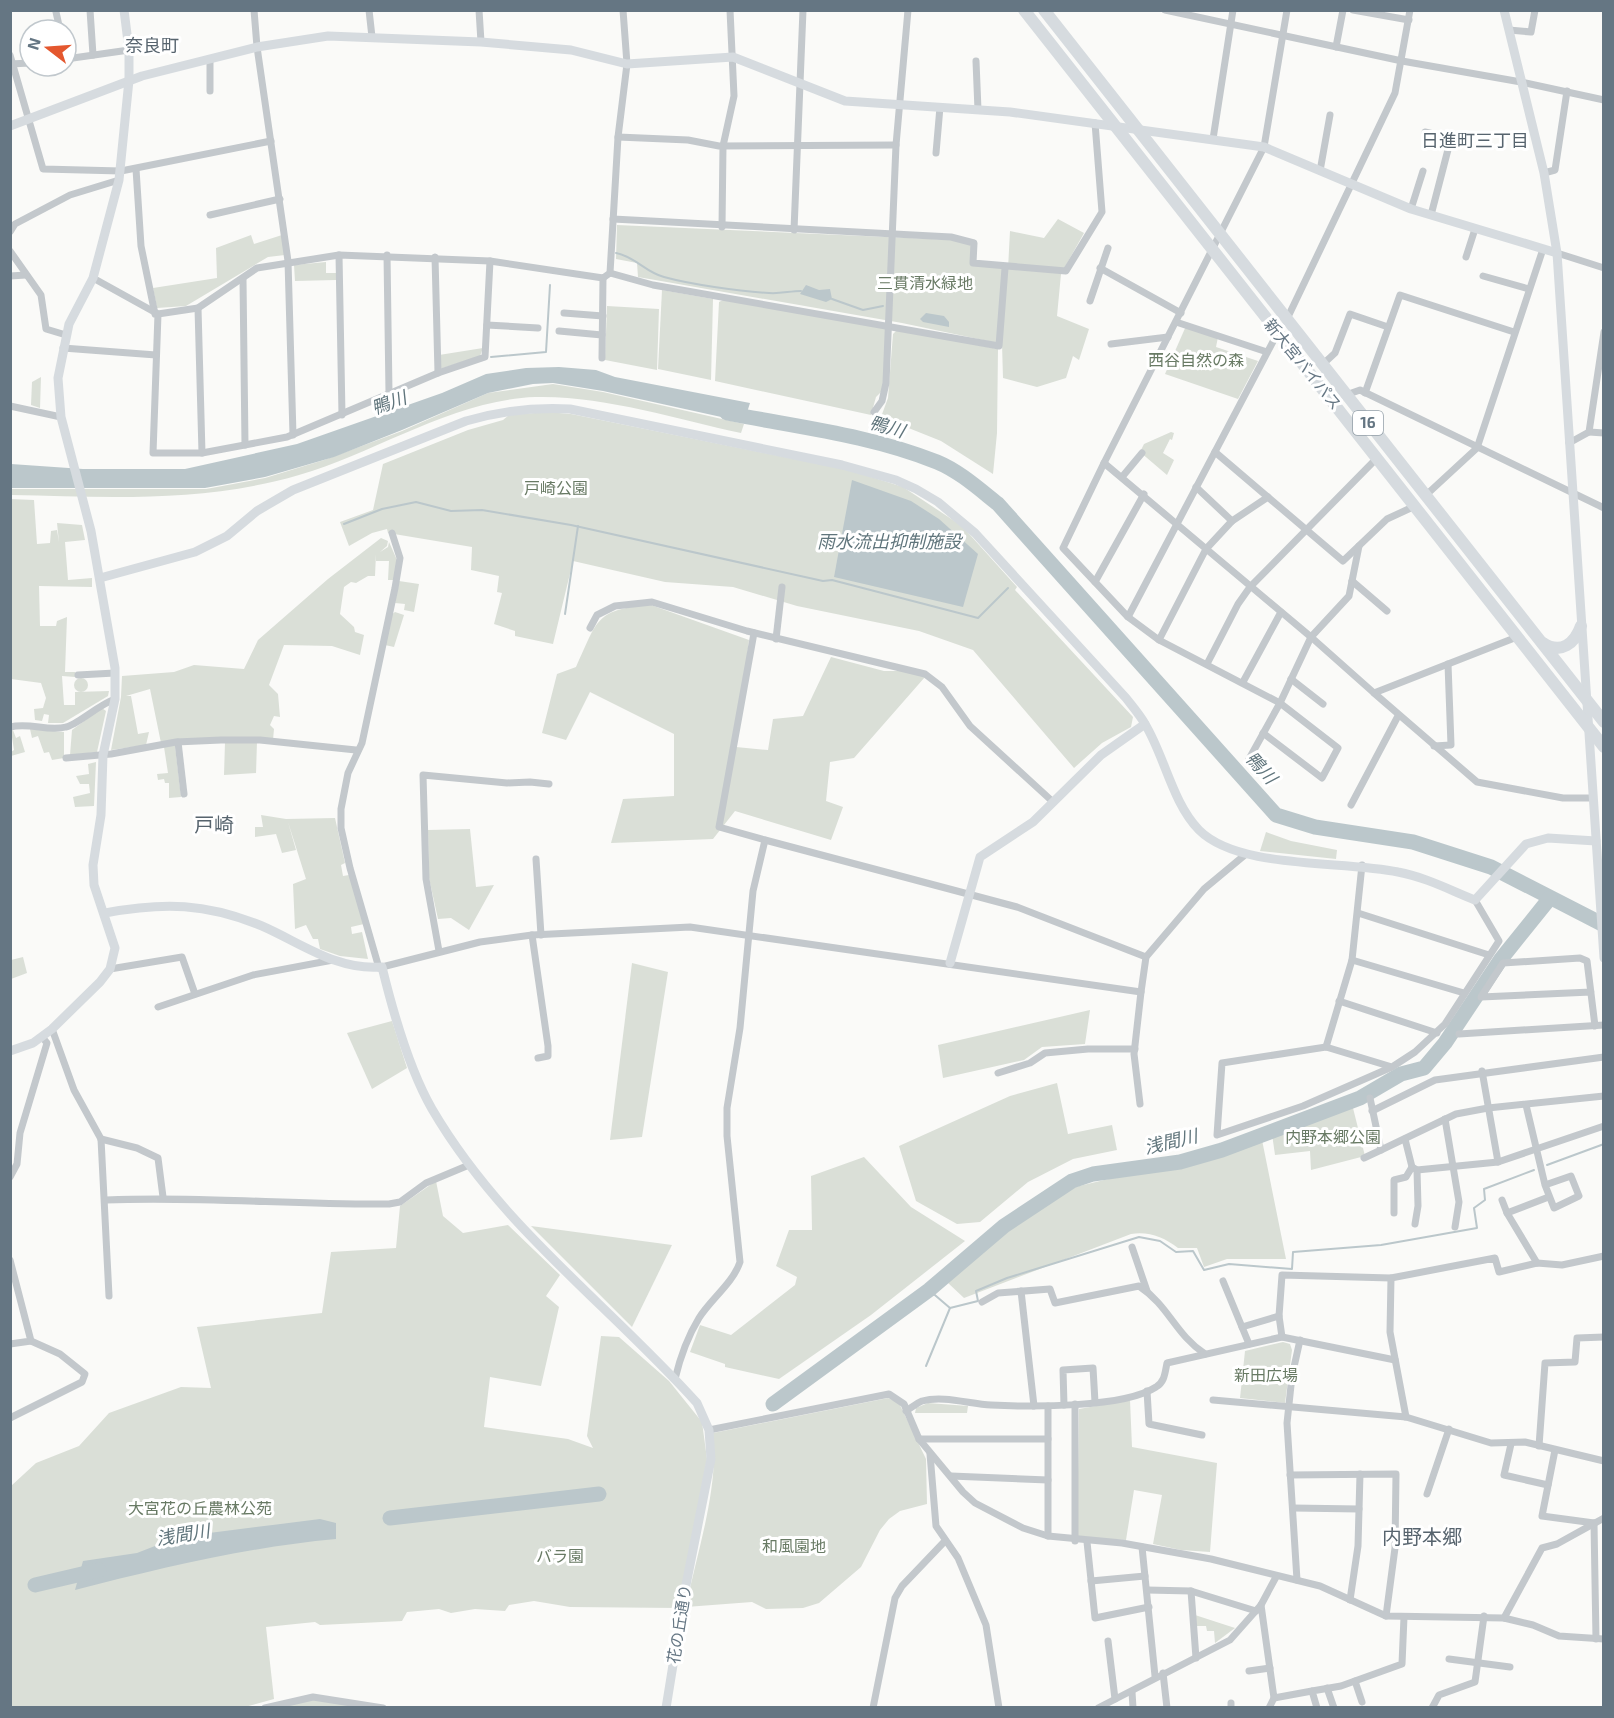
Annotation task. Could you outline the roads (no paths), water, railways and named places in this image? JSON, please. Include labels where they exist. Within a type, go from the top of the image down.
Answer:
[{"type":"highway","name":"新大宮バイパス","points":[[1024,10],[1212,252],[1278,332],[1604,747]]},
{"type":"highway","name":"新大宮バイパス","points":[[1044,10],[1286,321],[1604,722]]},
{"type":"highway","points":[[1542,642],[1552,648],[1563,648],[1576,638],[1581,626]]},
{"type":"street","points":[[90,10],[93,55]]},
{"type":"street","points":[[10,1051],[42,1037],[52,1029],[110,969],[115,948],[94,885],[93,865],[101,815],[103,754],[115,699],[115,673],[100,578],[83,499],[61,417],[58,378],[66,335],[93,278],[120,176],[129,80],[129,50],[124,10]]},
{"type":"street","points":[[254,10],[256,47],[288,261],[293,435]]},
{"type":"street","points":[[369,10],[372,37]]},
{"type":"street","points":[[479,10],[481,42]]},
{"type":"street","points":[[602,358],[606,276],[627,64],[624,10]]},
{"type":"street","points":[[722,227],[723,146],[734,96],[730,10]]},
{"type":"street","points":[[794,230],[803,10]]},
{"type":"street","points":[[874,412],[882,401],[886,383],[898,105],[908,10]]},
{"type":"street","points":[[1165,10],[1402,61],[1521,82],[1604,100]]},
{"type":"street","points":[[1213,139],[1233,10]]},
{"type":"street","points":[[1263,733],[1322,778],[1338,748],[1280,703],[1243,681],[1159,640],[1128,617],[1063,548],[1264,147],[1287,10]]},
{"type":"street","points":[[1336,47],[1343,10]]},
{"type":"street","points":[[1353,10],[1409,21]]},
{"type":"street","points":[[1286,321],[1395,93],[1410,10]]},
{"type":"street","points":[[1504,10],[1544,173],[1557,254],[1604,957]]},
{"type":"street","points":[[1509,30],[1531,32],[1535,10]]},
{"type":"street","points":[[10,126],[129,80],[256,47],[328,36],[481,42],[571,50],[627,64],[733,57],[845,101],[978,110],[1115,125],[1264,147],[1411,209],[1604,268]]},
{"type":"street","points":[[78,57],[129,50]]},
{"type":"street","points":[[10,55],[43,169],[120,176]]},
{"type":"street","points":[[210,59],[210,91]]},
{"type":"street","points":[[976,61],[978,110]]},
{"type":"street","points":[[1544,173],[1555,171],[1567,91]]},
{"type":"street","points":[[936,153],[940,107]]},
{"type":"street","points":[[1320,171],[1330,114]]},
{"type":"street","points":[[613,219],[722,227],[951,237],[974,243],[973,263],[1005,268],[1066,271],[1102,212],[1095,123]]},
{"type":"street","points":[[1425,132],[1451,138],[1431,214]]},
{"type":"street","points":[[618,137],[688,140],[723,146],[896,145]]},
{"type":"street","points":[[10,231],[15,224],[70,195],[136,170],[271,141]]},
{"type":"street","points":[[136,170],[141,246],[157,314],[153,453],[202,453],[293,435],[438,373],[485,357],[490,261]]},
{"type":"street","points":[[1411,209],[1423,171]]},
{"type":"street","points":[[210,215],[280,200]]},
{"type":"street","points":[[1466,257],[1475,229]]},
{"type":"street","points":[[1090,301],[1108,248]]},
{"type":"street","points":[[1425,496],[1477,448],[1543,249]]},
{"type":"street","points":[[10,250],[41,295],[46,329],[66,335]]},
{"type":"street","points":[[93,278],[157,314],[198,308],[257,268],[288,261],[339,255],[387,255],[490,261],[606,276],[999,346],[1005,268]]},
{"type":"street","points":[[339,255],[342,414]]},
{"type":"street","points":[[387,255],[389,393]]},
{"type":"street","points":[[435,258],[438,373]]},
{"type":"street","points":[[1100,268],[1181,313]]},
{"type":"street","points":[[10,276],[26,275]]},
{"type":"street","points":[[1483,276],[1528,289]]},
{"type":"street","points":[[243,279],[245,445]]},
{"type":"street","points":[[1365,393],[1400,295],[1514,332]]},
{"type":"street","points":[[198,308],[202,453]]},
{"type":"street","points":[[564,313],[603,316]]},
{"type":"street","points":[[1322,366],[1335,353],[1350,314],[1388,327]]},
{"type":"street","points":[[1176,322],[1267,352]]},
{"type":"street","points":[[487,325],[538,328]]},
{"type":"street","points":[[559,331],[602,335]]},
{"type":"street","points":[[1128,617],[1278,332]]},
{"type":"street","points":[[1589,432],[1604,332]]},
{"type":"street","points":[[1111,344],[1168,338]]},
{"type":"street","points":[[63,348],[156,355]]},
{"type":"street","points":[[1346,395],[1360,390],[1604,508]]},
{"type":"street","points":[[10,406],[61,417]]},
{"type":"street","points":[[100,578],[195,552],[220,540],[257,511],[293,490],[466,421],[515,410],[570,409],[842,465],[896,480],[938,502],[975,533],[1126,698],[1145,724],[1184,807],[1199,830],[1225,847],[1246,854],[1362,865],[1411,875],[1475,900],[1499,941],[1437,1033],[1392,1067],[1303,1106],[1217,1135],[1222,1063],[1326,1047],[1392,1067]]},
{"type":"street","points":[[1569,443],[1589,432],[1604,433]]},
{"type":"street","points":[[1215,452],[1343,561],[1387,519],[1415,506]]},
{"type":"street","points":[[1122,477],[1142,453]]},
{"type":"street","points":[[1207,664],[1238,604],[1250,587],[1377,458]]},
{"type":"street","points":[[1104,463],[1144,494],[1477,782],[1563,798],[1593,798]]},
{"type":"street","points":[[1196,487],[1232,521]]},
{"type":"street","points":[[1095,582],[1144,494]]},
{"type":"street","points":[[1159,640],[1206,549],[1232,521],[1268,497]]},
{"type":"street","points":[[392,533],[400,558],[395,588],[362,743],[356,750],[348,773],[341,809],[341,828],[380,967],[418,1081],[431,1108],[485,1188],[535,1242],[675,1378],[697,1403],[709,1430],[889,1394],[904,1404],[919,1439],[975,1503],[1023,1528],[1074,1541],[1142,1547],[1211,1559],[1276,1577],[1297,1580],[1386,1616],[1504,1618],[1533,1625],[1558,1636],[1600,1639],[1594,1522]]},
{"type":"street","points":[[1249,759],[1280,703],[1311,637],[1349,596],[1359,546]]},
{"type":"street","points":[[1352,581],[1387,611]]},
{"type":"street","points":[[776,639],[782,587]]},
{"type":"street","points":[[590,628],[597,615],[615,606],[652,602],[753,633],[925,674],[942,687],[970,726],[1052,801]]},
{"type":"street","points":[[1243,681],[1281,612]]},
{"type":"street","points":[[753,633],[719,827],[968,893],[1060,922],[1089,937],[1146,957]]},
{"type":"street","points":[[1374,693],[1516,637]]},
{"type":"street","points":[[1434,746],[1451,745],[1448,664]]},
{"type":"street","points":[[78,675],[115,673]]},
{"type":"street","points":[[1291,679],[1323,704]]},
{"type":"street","points":[[10,727],[32,724],[53,729],[68,727],[100,705],[115,699]]},
{"type":"street","points":[[1351,804],[1398,716]]},
{"type":"street","points":[[951,963],[968,893],[980,857],[1019,833],[1101,755],[1145,724]]},
{"type":"street","points":[[66,758],[178,742],[260,740],[356,750]]},
{"type":"street","points":[[178,742],[184,794]]},
{"type":"street","points":[[439,951],[426,879],[423,775],[507,783],[549,784]]},
{"type":"street","points":[[675,1378],[680,1360],[699,1317],[737,1272],[741,1262],[727,1136],[727,1108],[740,1028],[753,891],[765,840]]},
{"type":"street","points":[[1475,900],[1526,844],[1538,840],[1596,841]]},
{"type":"street","points":[[1140,1104],[1135,1049],[1146,957],[1204,889],[1246,854]]},
{"type":"street","points":[[536,859],[541,935]]},
{"type":"street","points":[[1326,1047],[1352,960],[1362,865]]},
{"type":"street","points":[[105,913],[148,906],[191,906],[261,926],[318,955],[333,960],[380,967],[439,951],[532,936],[690,927],[750,933],[1141,992]]},
{"type":"street","points":[[1358,914],[1489,955]]},
{"type":"street","points":[[532,936],[548,1046],[548,1056],[538,1058]]},
{"type":"street","points":[[110,969],[182,957],[195,994]]},
{"type":"street","points":[[1459,1034],[1599,1026],[1587,961],[1580,958],[1503,963],[1482,997],[1592,992]]},
{"type":"street","points":[[158,1007],[253,975],[333,960]]},
{"type":"street","points":[[1352,960],[1464,993]]},
{"type":"street","points":[[1339,1002],[1437,1033]]},
{"type":"street","points":[[52,1029],[74,1090],[101,1139],[106,1200],[109,1296]]},
{"type":"street","points":[[10,1177],[17,1164],[20,1133],[47,1043],[42,1037]]},
{"type":"street","points":[[998,1073],[1030,1063],[1045,1053],[1088,1048],[1135,1049]]},
{"type":"street","points":[[1372,1111],[1435,1080],[1482,1071],[1604,1057]]},
{"type":"street","points":[[1482,1071],[1498,1162]]},
{"type":"street","points":[[1364,1158],[1445,1119],[1488,1108],[1604,1096]]},
{"type":"street","points":[[1370,1098],[1381,1150]]},
{"type":"street","points":[[1526,1105],[1545,1185],[1554,1208],[1579,1196],[1570,1176],[1545,1185]]},
{"type":"street","points":[[1445,1119],[1455,1167],[1459,1202],[1455,1227]]},
{"type":"street","points":[[1394,1213],[1394,1180],[1406,1178],[1415,1168],[1455,1167],[1498,1162],[1604,1126]]},
{"type":"street","points":[[101,1139],[137,1148],[158,1158],[163,1197]]},
{"type":"street","points":[[1405,1139],[1415,1168],[1418,1206],[1414,1224]]},
{"type":"street","points":[[106,1200],[163,1197],[315,1205],[389,1204],[400,1202],[426,1183],[469,1165]]},
{"type":"street","points":[[1507,1213],[1546,1198]]},
{"type":"street","points":[[1502,1200],[1507,1213],[1537,1263]]},
{"type":"street","points":[[1132,1247],[1147,1291]]},
{"type":"street","points":[[1282,1337],[1279,1316],[1282,1275],[1391,1278],[1495,1258],[1499,1272],[1537,1263],[1562,1265],[1604,1256]]},
{"type":"street","points":[[10,1260],[31,1341]]},
{"type":"street","points":[[1391,1278],[1390,1332],[1406,1417]]},
{"type":"street","points":[[1223,1281],[1249,1344]]},
{"type":"street","points":[[982,1302],[998,1293],[1050,1289],[1055,1304],[1139,1286],[1165,1308],[1188,1342],[1205,1354]]},
{"type":"street","points":[[1021,1291],[1034,1406]]},
{"type":"street","points":[[1242,1327],[1279,1316]]},
{"type":"street","points":[[1539,1446],[1545,1364],[1575,1362],[1577,1338],[1604,1336]]},
{"type":"street","points":[[906,1411],[921,1401],[1048,1406],[1128,1397],[1156,1387],[1164,1379],[1167,1363],[1282,1337],[1395,1360]]},
{"type":"street","points":[[1297,1580],[1288,1406],[1300,1340]]},
{"type":"street","points":[[10,1344],[31,1341],[60,1354],[85,1374],[82,1382],[10,1418]]},
{"type":"street","points":[[1064,1405],[1063,1370],[1093,1368],[1095,1402]]},
{"type":"street","points":[[1147,1391],[1149,1424],[1203,1435]]},
{"type":"street","points":[[1213,1400],[1406,1417],[1491,1443],[1525,1442],[1604,1461]]},
{"type":"street","points":[[1074,1541],[1075,1404]]},
{"type":"street","points":[[1048,1406],[1048,1536]]},
{"type":"street","points":[[1427,1494],[1449,1429]]},
{"type":"street","name":"花の丘通り","points":[[666,1707],[694,1542],[711,1459],[709,1430]]},
{"type":"street","points":[[919,1439],[1048,1439]]},
{"type":"street","points":[[1511,1444],[1504,1475],[1548,1485]]},
{"type":"street","points":[[1555,1450],[1542,1516],[1594,1522]]},
{"type":"street","points":[[930,1454],[936,1526],[944,1542],[958,1558],[986,1625],[999,1707]]},
{"type":"street","points":[[1350,1600],[1358,1546],[1360,1474]]},
{"type":"street","points":[[1290,1475],[1396,1474],[1395,1548],[1386,1616]]},
{"type":"street","points":[[951,1476],[1048,1480]]},
{"type":"street","points":[[1293,1508],[1359,1509]]},
{"type":"street","points":[[1504,1618],[1542,1548],[1570,1537],[1604,1518]]},
{"type":"street","points":[[873,1707],[895,1598],[909,1578],[944,1542]]},
{"type":"street","points":[[1087,1542],[1095,1618],[1149,1607]]},
{"type":"street","points":[[1142,1547],[1155,1676]]},
{"type":"street","points":[[1091,1581],[1145,1576]]},
{"type":"street","points":[[1098,1707],[1131,1692],[1155,1676],[1230,1640],[1261,1605],[1276,1577]]},
{"type":"street","points":[[1147,1590],[1191,1591],[1256,1611]]},
{"type":"street","points":[[1191,1591],[1196,1658]]},
{"type":"street","points":[[1261,1605],[1274,1698],[1269,1707]]},
{"type":"street","points":[[1432,1707],[1439,1695],[1475,1682],[1484,1616]]},
{"type":"street","points":[[1274,1698],[1355,1681],[1402,1664],[1404,1617]]},
{"type":"street","points":[[1108,1641],[1115,1700]]},
{"type":"street","points":[[1449,1659],[1510,1667]]},
{"type":"street","points":[[1249,1671],[1270,1668]]},
{"type":"street","points":[[1163,1673],[1167,1707]]},
{"type":"street","points":[[1355,1681],[1362,1702]]},
{"type":"street","points":[[1327,1688],[1334,1707]]},
{"type":"street","points":[[1312,1691],[1317,1707]]},
{"type":"street","points":[[1131,1692],[1133,1707]]},
{"type":"street","points":[[265,1707],[313,1697],[383,1707]]},
{"type":"water","points":[[806,285],[819,290],[830,289],[832,299],[826,302],[800,294]]},
{"type":"water","points":[[926,313],[944,316],[949,322],[949,327],[923,322],[920,319]]},
{"type":"water","points":[[559,367],[596,370],[615,377],[750,403],[744,422],[603,391],[553,383],[533,384],[488,393],[334,457],[265,477],[205,488],[11,488],[11,464],[83,469],[185,469],[297,444],[442,393],[486,374],[526,368]]},
{"type":"water","name":"雨水流出抑制施設","points":[[852,480],[911,501],[939,519],[978,554],[963,607],[834,577]]},
{"type":"water","points":[[320,1519],[336,1523],[336,1539],[237,1553],[75,1590],[83,1561],[137,1553],[178,1537]]},
{"type":"waterway","points":[[616,253],[657,275],[688,283],[769,293],[801,291]]},
{"type":"waterway","points":[[491,357],[546,352],[550,285]]},
{"type":"waterway","points":[[832,299],[863,310],[883,306]]},
{"type":"waterway","name":"鴨川","points":[[727,413],[886,445],[937,462],[969,481],[998,504],[1276,815],[1315,827],[1413,842],[1491,867],[1604,925]]},
{"type":"waterway","points":[[344,524],[382,509],[416,502],[451,511],[482,510],[571,525],[823,581],[832,580],[978,618],[1008,588]]},
{"type":"waterway","points":[[565,614],[578,526]]},
{"type":"waterway","name":"浅間川","points":[[773,1404],[929,1290],[1004,1226],[1072,1181],[1093,1174],[1180,1162],[1222,1150],[1360,1098],[1401,1074],[1424,1068],[1445,1043],[1501,959],[1550,898]]},
{"type":"waterway","points":[[1547,1165],[1604,1144]]},
{"type":"waterway","points":[[929,1290],[950,1308],[978,1301],[976,1291],[1007,1278],[1139,1237],[1160,1241],[1176,1252],[1193,1251],[1204,1270],[1229,1264],[1292,1269],[1293,1252],[1381,1245],[1477,1228],[1474,1208],[1485,1200],[1484,1189],[1534,1170]]},
{"type":"waterway","points":[[926,1366],[950,1308]]},
{"type":"waterway","name":"浅間川","points":[[390,1518],[599,1494]]},
{"type":"waterway","name":"浅間川","points":[[35,1585],[99,1570]]},
{"type":"district","name":"奈良町","points":[[152,46]]},
{"type":"district","name":"日進町三丁目","points":[[1475,141]]},
{"type":"district","name":"戸崎","points":[[214,825]]},
{"type":"district","name":"内野本郷","points":[[1422,1537]]},
{"type":"park label","name":"三貫清水緑地","points":[[925,283]]},
{"type":"park label","name":"西谷自然の森","points":[[1196,360]]},
{"type":"park label","name":"戸崎公園","points":[[556,488]]},
{"type":"park label","name":"内野本郷公園","points":[[1333,1137]]},
{"type":"park label","name":"新田広場","points":[[1266,1375]]},
{"type":"park label","name":"大宮花の丘農林公苑","points":[[200,1508]]},
{"type":"park label","name":"和風園地","points":[[794,1546]]},
{"type":"park label","name":"バラ園","points":[[560,1556]]}]
